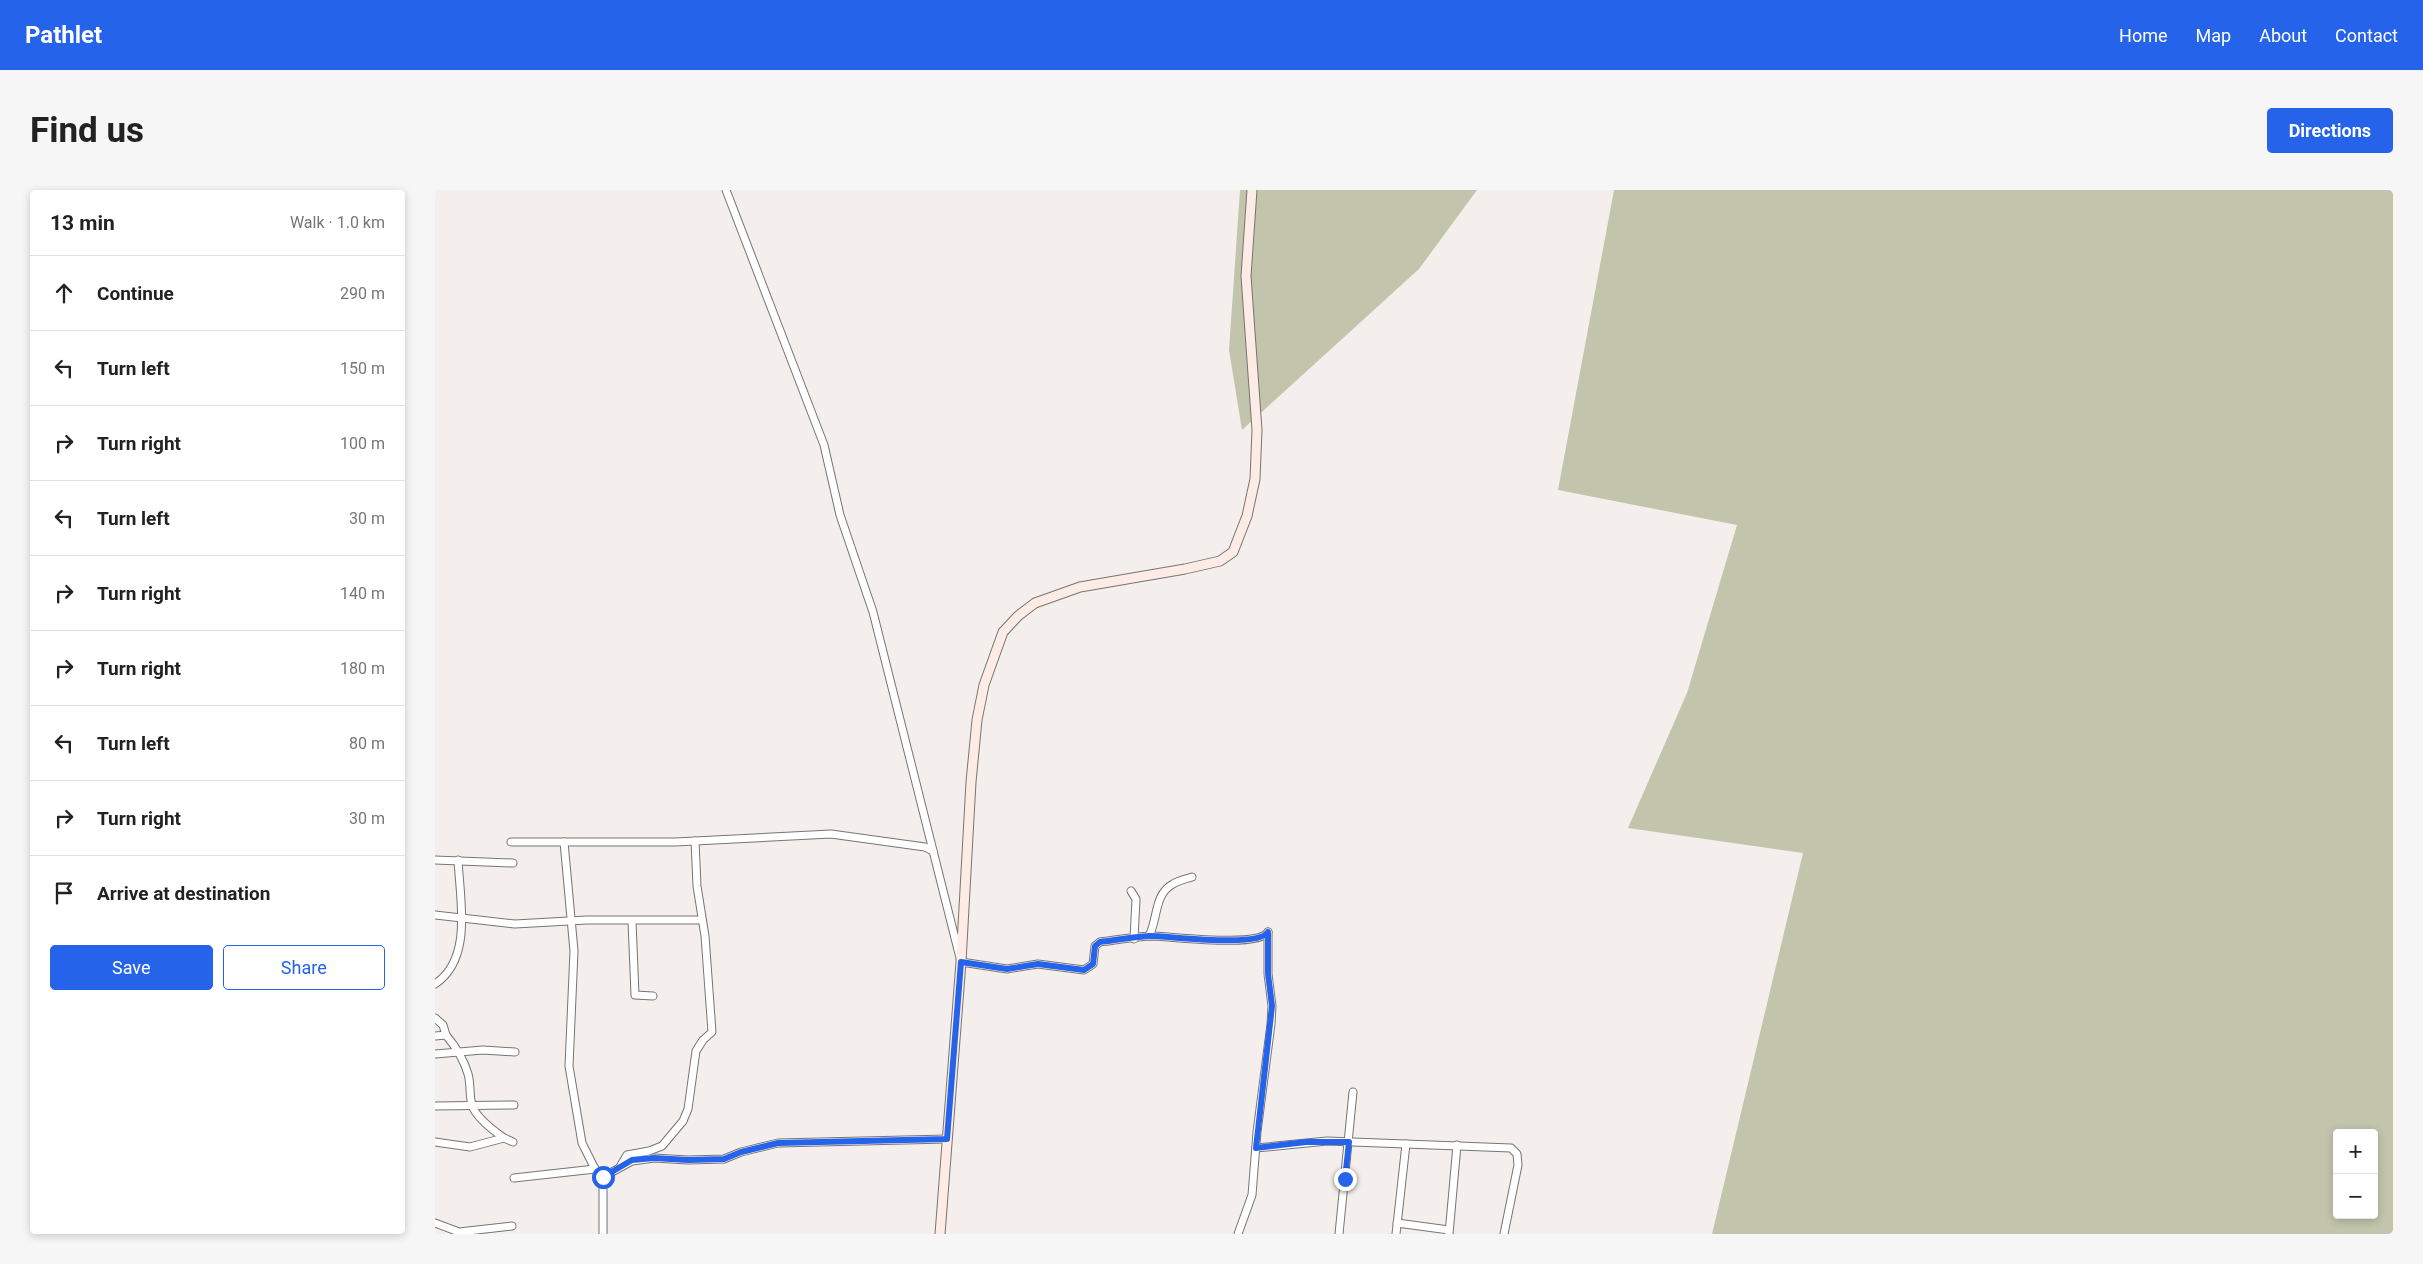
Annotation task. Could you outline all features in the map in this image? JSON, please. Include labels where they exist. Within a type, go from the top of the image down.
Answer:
[{"type":"main road","points":[[939,1234],[961,962],[971,782],[977,720],[984,685],[1003,632],[1018,616],[1035,603],[1080,587],[1220,561],[1233,552],[1247,516],[1255,479],[1257,430],[1246,276],[1252,190]]},
{"type":"street","points":[[726,190],[824,445],[840,515],[875,618],[961,962],[1007,969],[1038,964],[1087,969],[1095,960],[1095,946],[1098,943],[1149,936],[1221,940],[1261,937],[1268,932],[1268,974],[1272,1006],[1252,1195],[1247,1214],[1238,1234]]},
{"type":"street","points":[[511,842],[695,841],[831,834],[925,848],[933,851]]},
{"type":"street","points":[[621,1165],[621,1162],[627,1155],[649,1151],[661,1146],[683,1121],[688,1109],[696,1051],[703,1040],[712,1032],[705,936],[697,886],[695,841]]},
{"type":"street","points":[[565,842],[574,951],[569,1066],[582,1143],[595,1169],[603,1177],[603,1234]]},
{"type":"street","points":[[435,860],[513,864]]},
{"type":"street","points":[[435,984],[451,971],[459,948],[461,917],[458,860]]},
{"type":"street","points":[[1149,936],[1155,925],[1157,908],[1163,892],[1173,884],[1192,877]]},
{"type":"street","points":[[1131,892],[1135,899],[1134,939]]},
{"type":"street","points":[[435,915],[515,924],[570,920],[701,920]]},
{"type":"street","points":[[632,920],[635,995],[653,996]]},
{"type":"street","points":[[435,1018],[443,1025],[446,1035],[460,1053],[463,1066],[468,1073],[472,1107],[494,1131],[513,1142]]},
{"type":"street","points":[[435,1036],[446,1035]]},
{"type":"street","points":[[435,1054],[483,1050],[515,1052]]},
{"type":"street","points":[[1339,1234],[1353,1092]]},
{"type":"street","points":[[437,1104],[472,1107],[514,1105]]},
{"type":"street","points":[[435,1142],[470,1147],[504,1138]]},
{"type":"street","points":[[603,1177],[632,1160],[654,1158],[688,1160],[724,1159],[741,1152],[778,1143],[947,1139]]},
{"type":"street","points":[[1256,1148],[1306,1142],[1511,1148],[1517,1154],[1517,1172],[1504,1234]]},
{"type":"street","points":[[1396,1234],[1406,1144]]},
{"type":"street","points":[[1397,1223],[1449,1232],[1457,1145]]},
{"type":"street","points":[[514,1178],[595,1169]]},
{"type":"street","points":[[435,1223],[459,1232],[512,1226]]},
{"type":"green space","points":[[1240,190],[1477,190],[1419,269],[1242,430],[1229,350]]},
{"type":"green space","points":[[1614,190],[2393,190],[2393,1234],[1712,1234],[1803,853],[1628,828],[1687,693],[1737,525],[1558,490]]},
{"type":"route","points":[[603,1177],[632,1160],[654,1158],[688,1160],[724,1159],[762,1145],[778,1143],[947,1139],[961,962],[1007,969],[1029,964],[1050,964],[1084,970],[1093,964],[1095,960],[1095,946],[1100,942],[1149,936],[1221,940],[1261,937],[1266,936],[1268,932],[1267,960],[1272,1006],[1256,1148],[1290,1143],[1349,1142],[1345,1179]]}]
